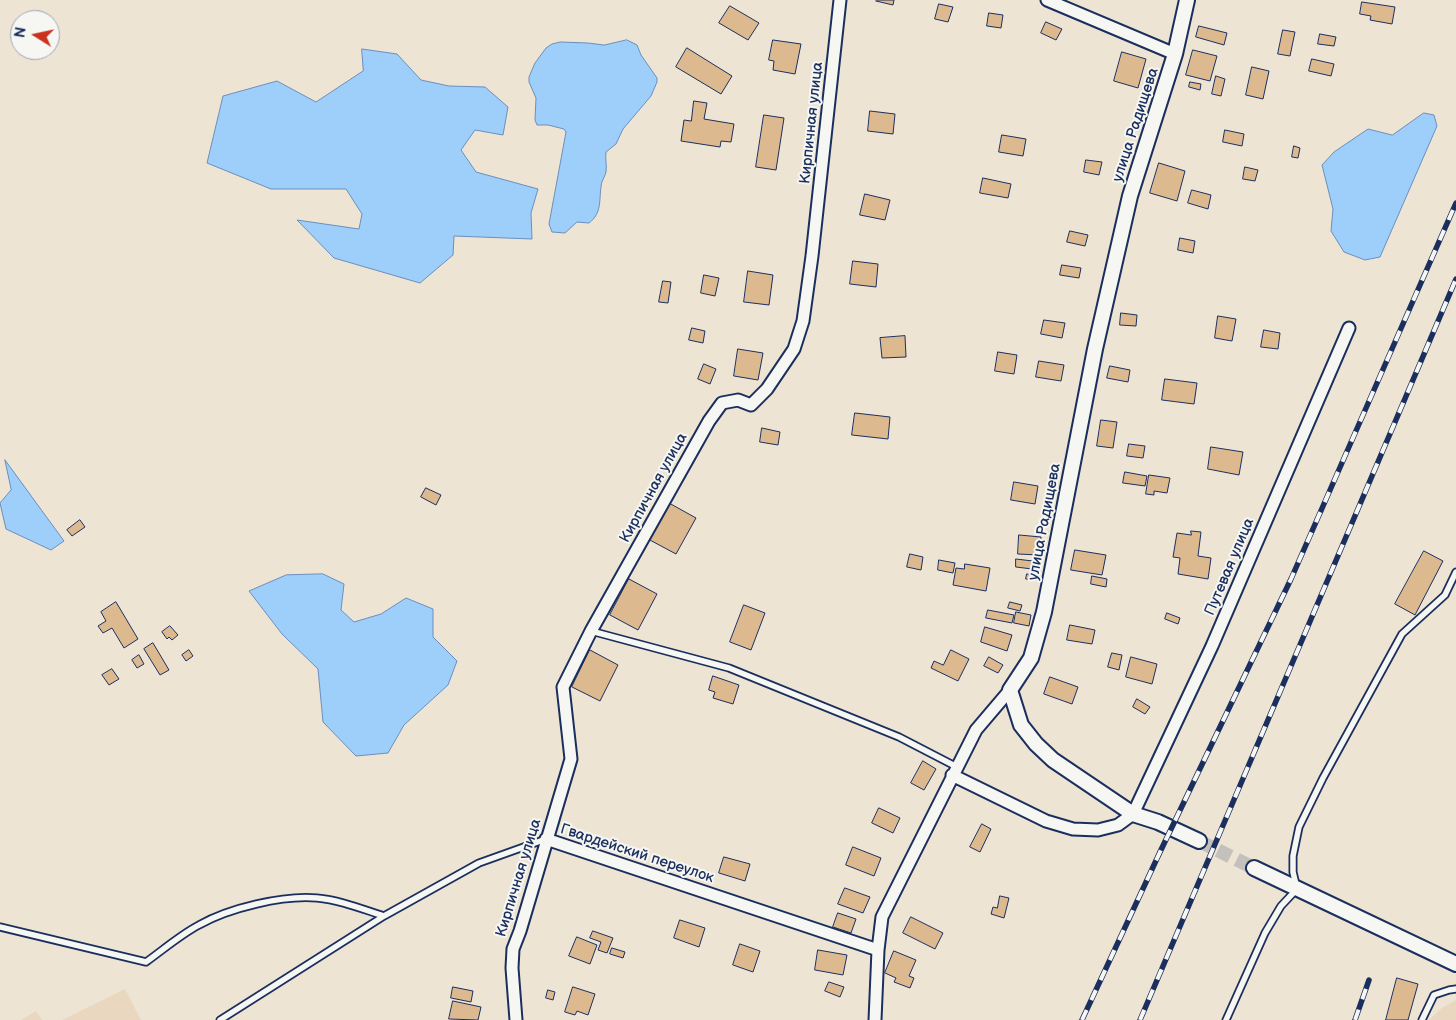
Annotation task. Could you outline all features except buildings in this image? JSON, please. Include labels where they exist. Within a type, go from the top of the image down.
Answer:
[{"type":"street","name":"Кирпичная улица","points":[[516,1020],[512,968],[513,950],[571,759],[563,687],[591,631],[709,420],[722,403],[738,400],[751,405],[767,389],[794,349],[802,321],[812,256],[840,0]]},
{"type":"street","points":[[1047,0],[1175,54]]},
{"type":"street","name":"улица Радищева","points":[[875,1020],[878,950],[882,917],[976,730],[1010,690],[1031,658],[1044,612],[1095,349],[1128,205],[1175,54],[1187,0]]},
{"type":"street","name":"Путевая улица","points":[[1132,814],[1212,646],[1350,328]]},
{"type":"street","points":[[1010,690],[1021,725],[1036,744],[1053,760],[1132,814],[1158,822],[1199,842]]},
{"type":"street","points":[[955,771],[1046,821],[1073,830],[1098,830],[1118,825],[1132,814]]},
{"type":"street","name":"Гвардейский переулок","points":[[546,839],[878,950]]},
{"type":"street","points":[[1254,868],[1456,964]]},
{"type":"lane","points":[[1226,1020],[1265,933],[1281,906],[1297,889],[1293,872],[1293,856],[1299,827],[1323,778],[1402,634],[1445,595],[1456,572]]},
{"type":"lane","points":[[591,631],[729,668],[898,736],[955,771]]},
{"type":"lane","name":"Гвардейский переулок","points":[[220,1020],[384,916],[479,863],[546,839]]},
{"type":"lane","points":[[0,927],[146,962],[199,924],[229,912],[286,899],[317,898],[343,902],[384,916]]},
{"type":"lane","points":[[1422,1020],[1434,995],[1456,989]]},
{"type":"shaded area","points":[[125,989],[141,1020],[62,1020]]},
{"type":"shaded area","points":[[1456,1000],[1456,1020],[1429,1020],[1442,1008]]},
{"type":"shaded area","points":[[36,1011],[42,1020],[21,1020]]},
{"type":"water","points":[[627,40],[637,45],[641,55],[657,78],[657,82],[651,96],[623,129],[616,144],[606,152],[606,172],[601,185],[599,207],[596,215],[589,223],[577,222],[565,233],[552,232],[549,224],[566,132],[564,129],[548,125],[537,125],[535,120],[536,98],[529,82],[529,77],[535,63],[546,48],[552,44],[560,42],[604,45]]},
{"type":"water","points":[[362,49],[397,54],[421,80],[449,86],[485,87],[508,107],[503,135],[475,130],[461,150],[476,172],[538,189],[531,213],[532,239],[454,236],[453,255],[420,283],[334,258],[297,220],[359,229],[362,214],[346,189],[271,189],[207,163],[223,96],[277,81],[316,102],[363,71]]},
{"type":"water","points":[[1424,113],[1434,115],[1437,126],[1380,257],[1365,260],[1344,252],[1331,231],[1333,209],[1322,165],[1334,152],[1368,129],[1392,135]]},
{"type":"water","points":[[5,460],[64,541],[51,550],[6,529],[0,503],[11,490]]},
{"type":"water","points":[[323,574],[344,584],[341,610],[354,622],[381,614],[406,598],[433,609],[433,637],[457,661],[448,685],[404,725],[388,753],[356,756],[323,722],[318,669],[282,634],[249,591],[286,575]]},
{"type":"tunnel","points":[[1199,841],[1254,868]]},
{"type":"railway","points":[[1082,1020],[1291,579],[1456,203]]},
{"type":"railway","points":[[1140,1020],[1456,279]]},
{"type":"railway","points":[[1355,1020],[1369,980]]}]
